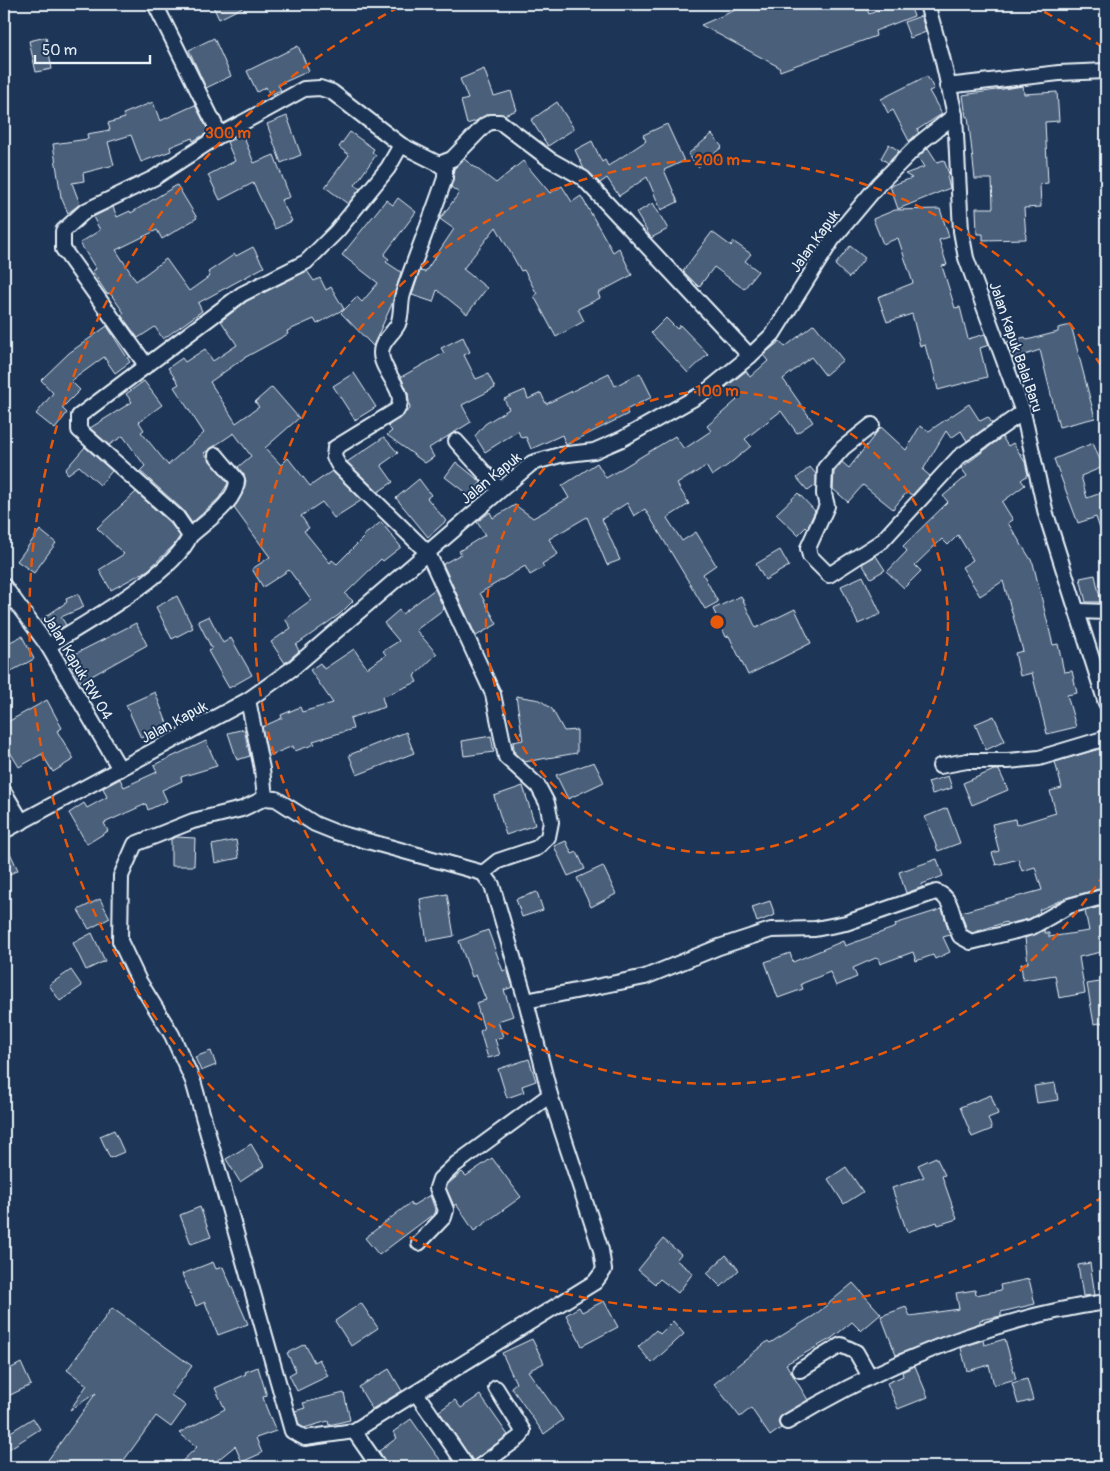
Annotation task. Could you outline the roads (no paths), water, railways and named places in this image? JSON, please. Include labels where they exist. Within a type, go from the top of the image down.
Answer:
[{"type":"street","points":[[155,4],[220,135]]},
{"type":"street","name":"Jalan Kapuk Balai Baru","points":[[927,4],[955,114],[960,231],[966,258],[1024,412],[1046,514],[1079,611],[1105,699]]},
{"type":"street","points":[[947,86],[1059,73],[1106,71]]},
{"type":"street","points":[[146,364],[63,249],[63,231],[85,211],[154,178],[220,135],[304,89],[320,88],[332,92],[401,145],[439,164],[445,169],[445,178],[402,298],[398,323],[384,341],[381,353],[384,366],[400,398],[400,404],[397,410],[335,448],[333,452],[339,466],[428,553],[493,694],[506,758],[538,786],[546,803],[551,822],[548,837],[537,848],[498,861],[483,874]]},
{"type":"street","name":"Jalan Kapuk","points":[[4,831],[248,700],[293,668],[532,464],[560,455],[594,451],[622,439],[707,391],[750,356],[773,334],[808,275],[838,233],[886,177],[921,142],[955,114]]},
{"type":"street","points":[[439,164],[452,159],[485,125],[491,122],[500,122],[549,159],[583,178],[750,356]]},
{"type":"street","points":[[190,536],[177,517],[79,430],[79,416],[242,294],[306,262],[342,224],[388,168],[401,145]]},
{"type":"street","points":[[872,425],[843,448],[825,468],[824,494],[827,506],[808,548],[810,556],[829,575],[882,541],[959,457],[1024,412]]},
{"type":"street","points":[[456,441],[500,490]]},
{"type":"street","points":[[48,646],[114,606],[175,558],[185,547],[190,536],[231,498],[237,490],[237,480],[216,455]]},
{"type":"street","name":"Jalan Kapuk RW 04","points":[[4,586],[48,646],[120,769]]},
{"type":"street","points":[[1079,611],[1106,612]]},
{"type":"street","points":[[248,700],[262,769],[265,798]]},
{"type":"street","points":[[940,766],[967,761],[1008,761],[1039,758],[1106,738]]},
{"type":"street","points":[[4,792],[22,822]]},
{"type":"street","points":[[265,798],[276,799],[315,824],[335,832],[483,874],[492,885],[526,1001],[550,1095],[601,1250],[604,1270],[594,1282],[354,1432],[305,1438],[292,1431],[192,1081],[172,1035],[139,981],[120,941],[121,876],[135,844],[193,820],[242,809],[265,798]]},
{"type":"street","points":[[526,1001],[646,977],[719,947],[771,930],[815,929],[846,923],[936,892],[944,894],[948,900],[960,936],[971,942],[1032,928],[1069,906],[1106,896]]},
{"type":"street","points":[[419,1243],[444,1217],[446,1210],[437,1188],[440,1179],[456,1164],[550,1095]]},
{"type":"street","points":[[787,1422],[869,1375],[976,1334],[1050,1312],[1106,1302]]},
{"type":"street","points":[[800,1370],[841,1345],[856,1352],[869,1375]]},
{"type":"street","points":[[479,1467],[520,1437],[523,1431],[496,1388]]},
{"type":"street","points":[[416,1393],[467,1467]]},
{"type":"street","points":[[354,1432],[379,1467]]}]
